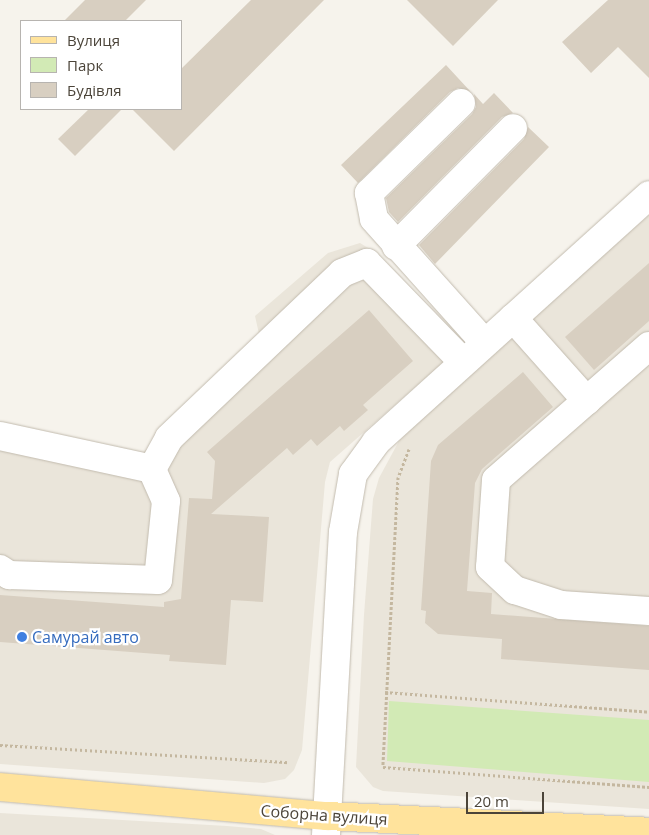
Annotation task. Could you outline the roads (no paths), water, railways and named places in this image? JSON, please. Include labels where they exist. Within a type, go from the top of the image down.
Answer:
[{"type":"main road","name":"Соборна вулиця","points":[[0,787],[327,826],[649,832]]},
{"type":"street","points":[[461,103],[369,193],[374,219],[396,246],[486,342]]},
{"type":"street","points":[[396,246],[513,128]]},
{"type":"street","points":[[327,826],[343,532],[353,474],[376,442],[649,195]]},
{"type":"street","points":[[152,469],[169,438],[342,273],[368,263],[464,362]]},
{"type":"street","points":[[514,318],[587,401]]},
{"type":"street","points":[[649,346],[496,480],[490,567],[515,590],[561,605],[649,611]]},
{"type":"street","points":[[0,436],[152,469]]},
{"type":"street","points":[[0,569],[10,575],[158,580],[166,501],[152,469]]},
{"type":"place","name":"Самурай авто","points":[[22,637]]}]
